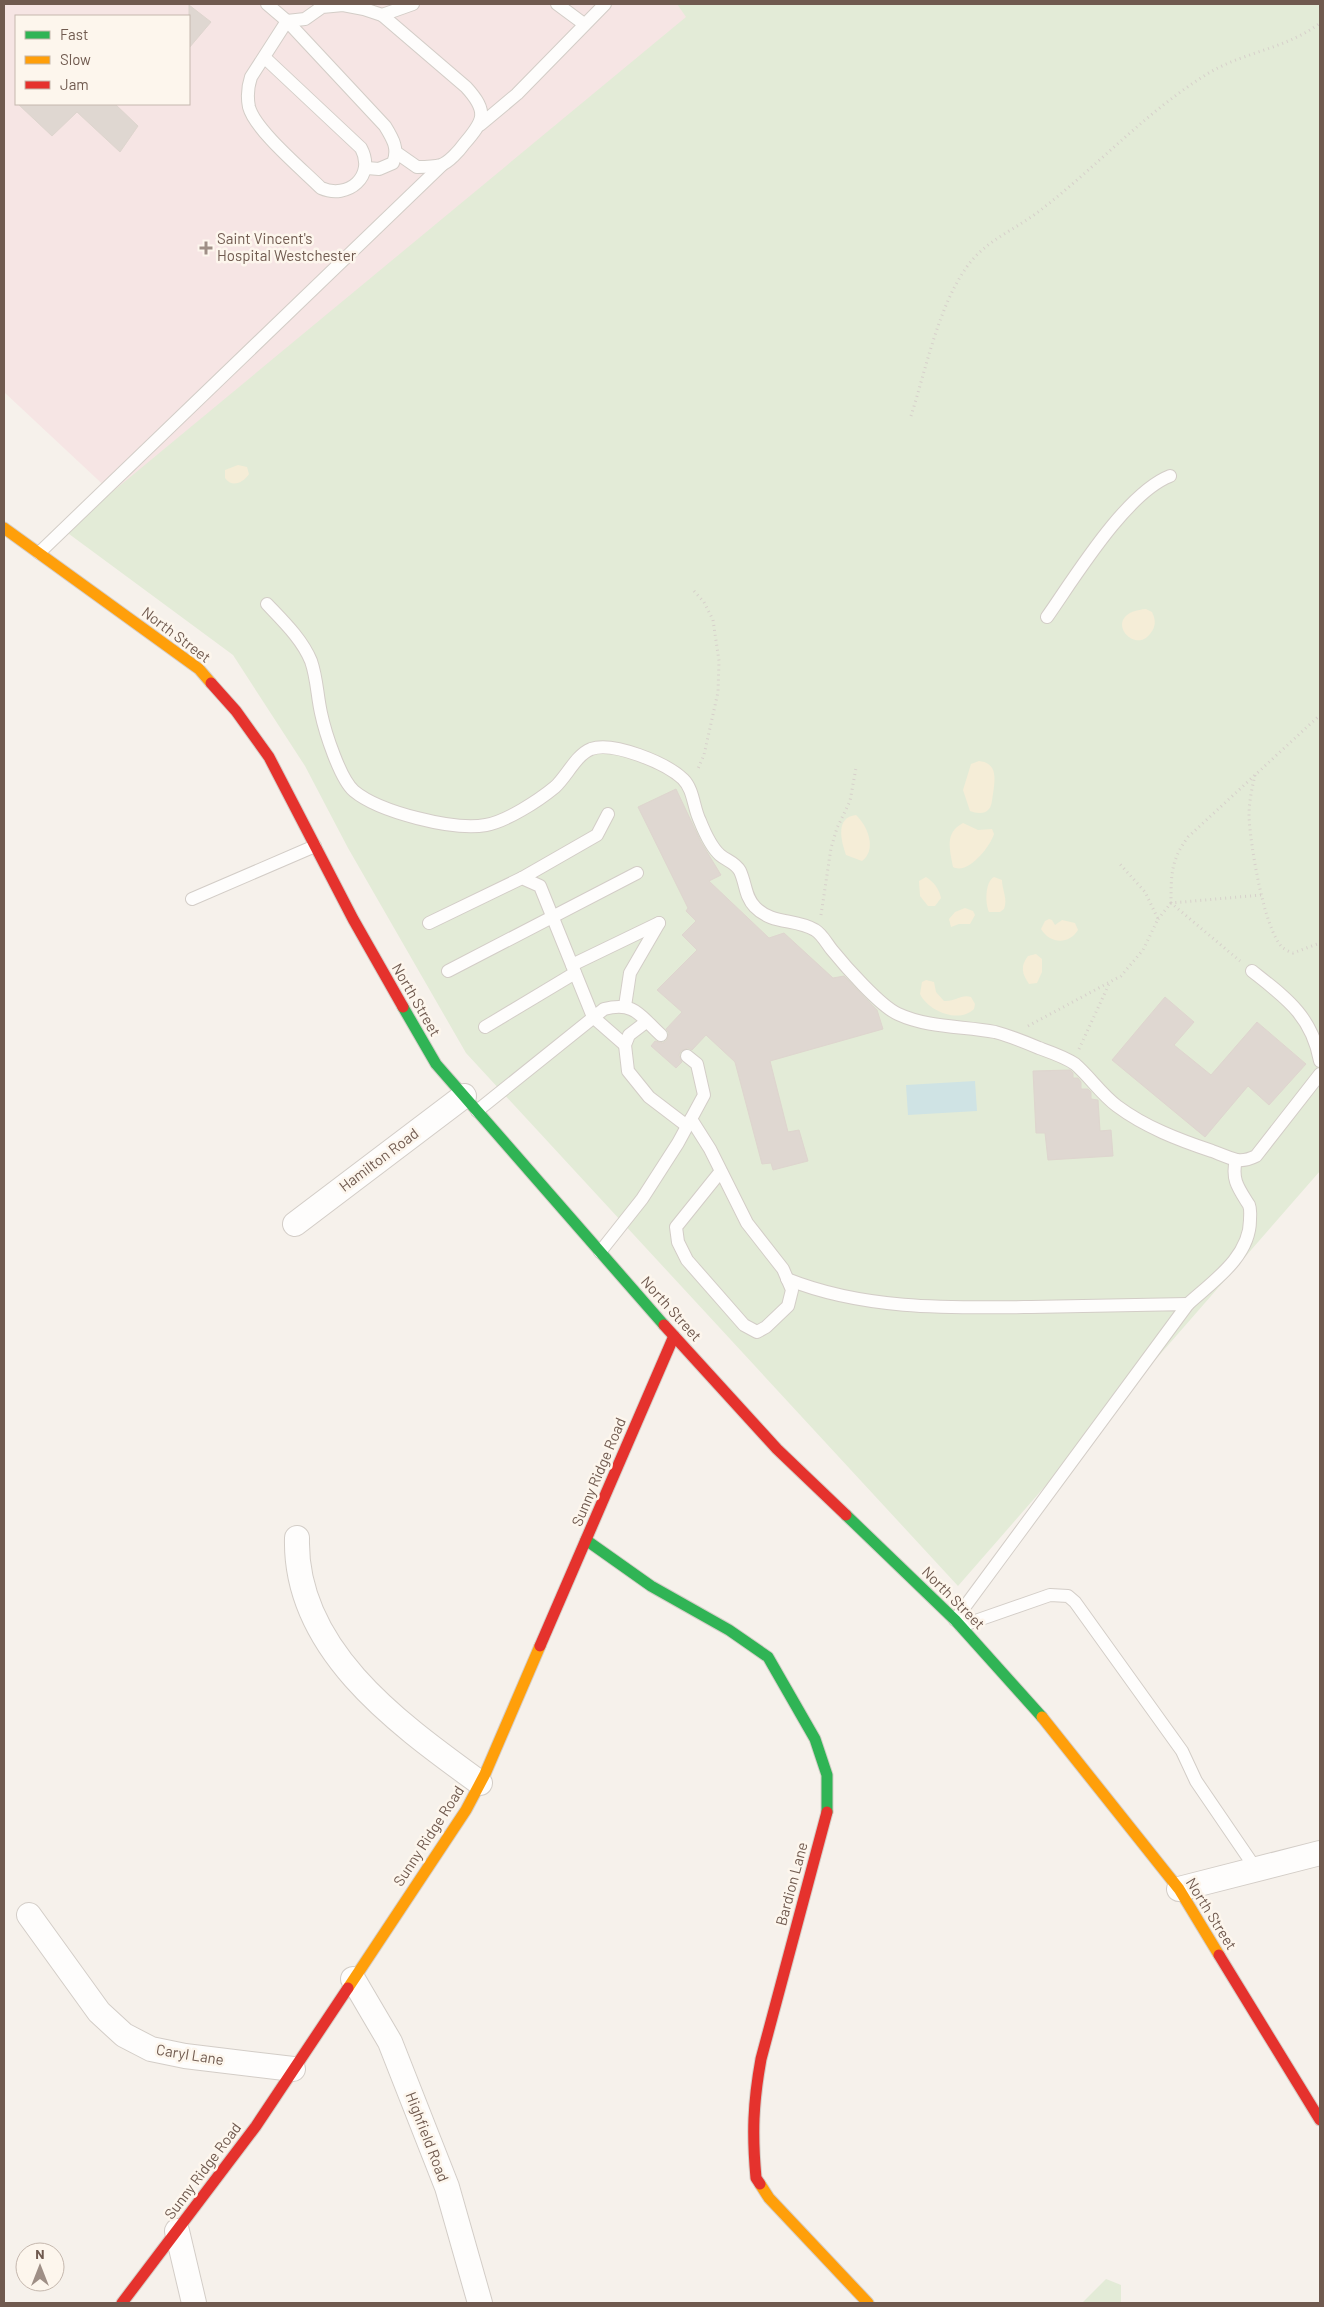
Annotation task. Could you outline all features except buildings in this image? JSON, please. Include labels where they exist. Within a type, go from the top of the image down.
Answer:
[{"type":"street","name":"North Street","points":[[4,528],[200,669],[236,711],[268,757],[353,919],[436,1064],[674,1336],[777,1449],[958,1623],[1026,1697],[1179,1888],[1320,2120]]},
{"type":"street","name":"Hamilton Road","points":[[295,1224],[470,1104]]},
{"type":"street","name":"Sunny Ridge Road","points":[[122,2303],[256,2126],[466,1810],[480,1783],[674,1336]]},
{"type":"street","points":[[297,1538],[296,1559],[306,1601],[335,1654],[372,1697],[396,1719],[480,1783]]},
{"type":"street","name":"Bardion Lane","points":[[586,1540],[651,1586],[729,1630],[768,1658],[815,1739],[827,1775],[828,1808],[761,2059],[754,2095],[752,2134],[756,2178],[769,2198],[868,2303]]},
{"type":"street","points":[[1179,1888],[1320,1853]]},
{"type":"street","name":"Caryl Lane","points":[[29,1915],[99,2012],[124,2035],[151,2049],[185,2056],[293,2069]]},
{"type":"street","name":"Highfield Road","points":[[353,1979],[390,2042],[447,2187],[480,2303]]},
{"type":"street","points":[[176,2231],[194,2303]]},
{"type":"lane","points":[[267,4],[287,21],[385,126],[393,138],[397,153],[393,163],[379,169],[367,168]]},
{"type":"lane","points":[[382,15],[413,4]]},
{"type":"lane","points":[[557,4],[584,24]]},
{"type":"lane","points":[[39,553],[442,165],[458,152],[480,125],[517,94],[605,4]]},
{"type":"lane","points":[[287,21],[305,19],[324,5],[343,5],[382,15],[466,87],[476,98],[481,109],[480,125]]},
{"type":"lane","points":[[264,57],[361,148],[366,158],[367,168],[362,177],[349,189],[341,192],[330,192],[321,188],[262,129],[249,108],[248,85],[264,57],[287,21]]},
{"type":"lane","points":[[397,153],[417,167],[442,165]]},
{"type":"lane","points":[[1047,617],[1102,539],[1136,500],[1158,481],[1170,476]]},
{"type":"lane","points":[[267,604],[289,627],[310,658],[315,674],[321,715],[345,779],[353,790],[383,807],[407,815],[455,826],[487,825],[506,818],[553,788],[584,753],[594,748],[606,748],[652,760],[676,773],[687,783],[699,819],[710,841],[720,854],[738,867],[744,883],[746,896],[754,907],[768,918],[817,931],[832,951],[866,986],[888,1008],[898,1014],[946,1026],[996,1032],[1073,1063],[1103,1095],[1119,1108],[1144,1123],[1182,1141],[1236,1160],[1248,1160],[1256,1156],[1320,1074]]},
{"type":"lane","points":[[430,923],[522,878],[597,835],[608,814]]},
{"type":"lane","points":[[192,899],[315,846]]},
{"type":"lane","points":[[448,971],[637,873]]},
{"type":"lane","points":[[522,878],[540,886],[594,1017],[625,1045]]},
{"type":"lane","points":[[485,1027],[574,969],[659,923],[630,973],[625,1006]]},
{"type":"lane","points":[[1252,971],[1284,997],[1306,1021],[1318,1048],[1320,1062]]},
{"type":"lane","points":[[470,1104],[604,1009],[625,1006],[635,1009],[661,1035]]},
{"type":"lane","points":[[646,1022],[629,1035],[625,1045],[628,1071],[649,1097],[689,1122],[710,1148],[747,1223],[783,1269],[792,1290],[788,1306],[766,1327],[757,1332],[744,1325],[687,1260],[678,1242],[676,1227],[721,1171]]},
{"type":"lane","points":[[600,1252],[642,1199],[678,1143],[704,1095],[698,1064],[687,1056]]},
{"type":"lane","points":[[958,1623],[1188,1304],[1232,1263],[1245,1246],[1250,1229],[1250,1207],[1235,1183],[1234,1170],[1236,1160]]},
{"type":"lane","points":[[787,1278],[814,1290],[886,1304],[987,1308],[1188,1304]]},
{"type":"lane","points":[[958,1623],[1050,1595],[1068,1596],[1075,1602],[1182,1751],[1196,1781],[1256,1869]]},
{"type":"path","points":[[911,416],[938,328],[953,292],[965,269],[977,253],[993,240],[1034,215],[1154,113],[1204,76],[1246,55],[1288,42],[1310,31],[1320,23]]},
{"type":"path","points":[[687,783],[696,772],[704,755],[719,678],[719,661],[713,620],[704,602],[694,591]]},
{"type":"path","points":[[1008,1036],[1121,976],[1143,950],[1158,919],[1170,903],[1172,869],[1177,852],[1188,837],[1211,818],[1255,774],[1320,715]]},
{"type":"path","points":[[817,931],[831,848],[837,828],[850,801],[856,768]]},
{"type":"path","points":[[1255,774],[1249,816],[1253,859],[1261,895],[1276,938],[1284,949],[1294,953],[1320,943]]},
{"type":"path","points":[[1120,864],[1145,892],[1158,919]]},
{"type":"path","points":[[1170,903],[1261,895]]},
{"type":"path","points":[[1170,903],[1181,909],[1201,930],[1252,971]]},
{"type":"path","points":[[1073,1063],[1109,983]]},
{"type":"shaded area","name":"Saint Vincent's Hospital Westchester","points":[[4,4],[703,4],[112,493],[4,392]]},
{"type":"shaded area","points":[[975,1081],[977,1111],[908,1115],[906,1085]]},
{"type":"green space","points":[[677,4],[1320,4],[1320,1171],[958,1586],[466,1053],[348,848],[305,766],[233,655],[65,531],[686,17]]},
{"type":"green space","points":[[1106,2279],[1121,2285],[1121,2303],[1082,2303]]},
{"type":"sand","points":[[238,465],[247,467],[249,474],[241,482],[234,484],[225,478],[225,470]]},
{"type":"sand","points":[[1146,609],[1152,612],[1154,618],[1155,623],[1152,631],[1143,639],[1136,640],[1129,637],[1124,631],[1122,624],[1124,618],[1132,612]]},
{"type":"sand","points":[[979,761],[989,765],[994,773],[991,806],[987,811],[980,813],[970,811],[963,790],[971,764]]},
{"type":"sand","points":[[856,815],[867,831],[870,845],[867,856],[862,861],[846,855],[841,837],[842,825],[845,820]]},
{"type":"sand","points":[[963,823],[978,830],[992,829],[994,834],[988,846],[972,864],[959,868],[953,867],[950,842],[953,832]]},
{"type":"sand","points":[[926,877],[936,886],[941,898],[935,906],[928,906],[920,896],[919,881]]},
{"type":"sand","points":[[994,877],[1002,880],[1005,905],[1004,909],[1000,912],[989,912],[987,903],[987,888]]},
{"type":"sand","points":[[965,908],[973,911],[975,915],[970,924],[959,924],[951,927],[949,919],[955,912]]},
{"type":"sand","points":[[1049,919],[1055,925],[1062,920],[1075,923],[1078,930],[1070,938],[1060,941],[1054,940],[1049,938],[1041,929],[1045,921]]},
{"type":"sand","points":[[1036,954],[1042,959],[1042,972],[1037,983],[1029,984],[1023,973],[1023,967],[1028,956]]},
{"type":"sand","points":[[926,980],[934,982],[936,992],[944,1001],[964,996],[971,997],[975,1004],[974,1009],[968,1013],[952,1015],[944,1014],[930,1006],[920,994],[922,982]]},
{"type":"traffic: fast","points":[[403,1007],[436,1064],[664,1325]]},
{"type":"traffic: fast","points":[[846,1515],[955,1620],[1042,1717]]},
{"type":"traffic: fast","points":[[586,1540],[651,1586],[729,1630],[768,1657],[815,1739],[827,1775],[827,1812]]},
{"type":"traffic: slow","points":[[4,528],[199,669],[211,683]]},
{"type":"traffic: slow","points":[[348,1988],[466,1810],[485,1774],[540,1646]]},
{"type":"traffic: slow","points":[[1042,1717],[1179,1889],[1219,1955]]},
{"type":"traffic: slow","points":[[760,2184],[769,2198],[868,2303]]},
{"type":"traffic: jam","points":[[211,683],[236,711],[269,757],[353,919],[403,1007]]},
{"type":"traffic: jam","points":[[664,1325],[777,1449],[846,1515]]},
{"type":"traffic: jam","points":[[540,1646],[674,1336]]},
{"type":"traffic: jam","points":[[760,2184],[756,2178],[754,2133],[756,2090],[761,2059],[827,1812]]},
{"type":"traffic: jam","points":[[1219,1955],[1320,2120]]},
{"type":"traffic: jam","points":[[122,2303],[256,2126],[348,1988]]},
{"type":"place","name":"Saint Vincent's Hospital Westchester","points":[[206,248]]}]
